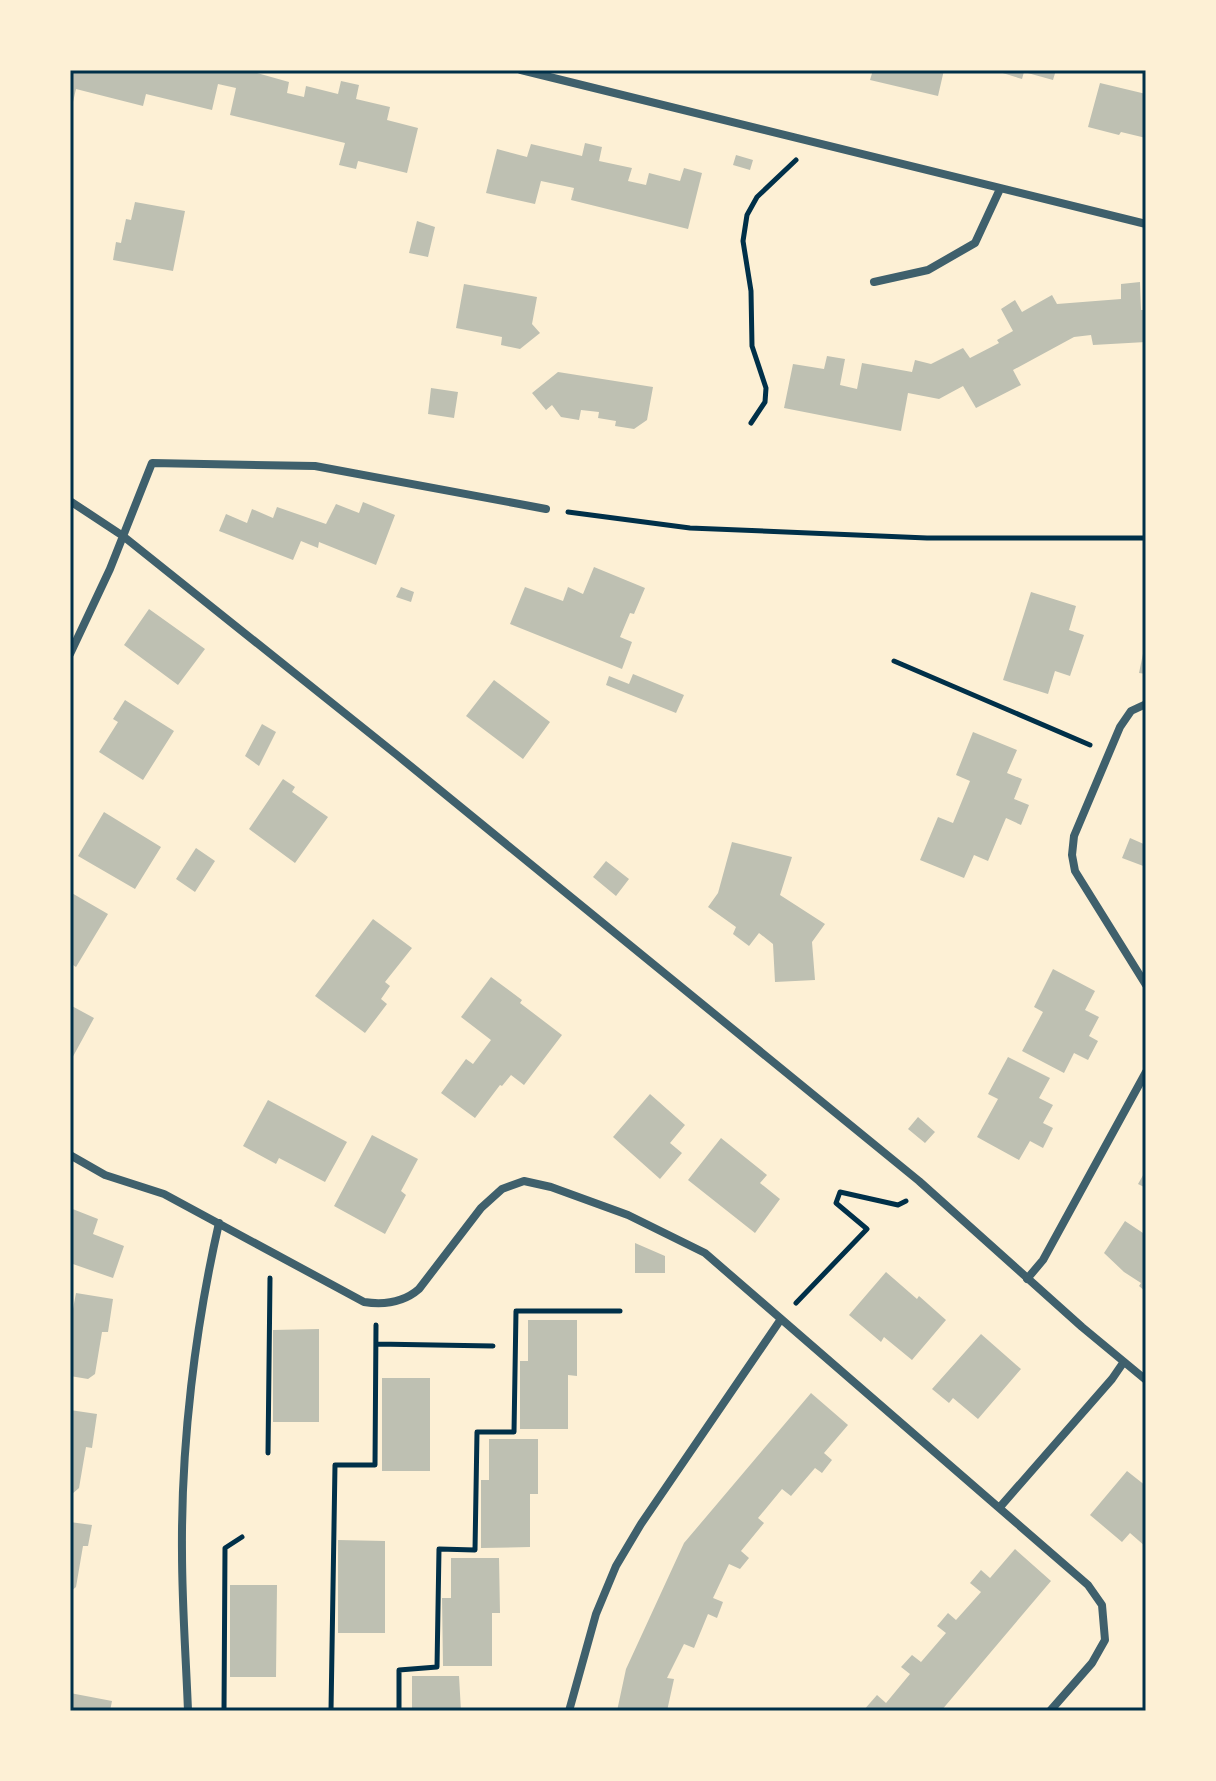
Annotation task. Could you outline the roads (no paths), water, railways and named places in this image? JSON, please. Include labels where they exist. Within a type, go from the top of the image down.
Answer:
[{"type":"street","points":[[521,70],[1146,224]]},
{"type":"street","points":[[874,282],[928,270],[975,243],[1000,189]]},
{"type":"street","points":[[70,654],[152,463],[315,466],[546,509]]},
{"type":"street","points":[[70,501],[123,536],[397,755],[919,1181],[1027,1279],[1146,1380]]},
{"type":"street","points":[[1146,704],[1131,711],[1120,727],[1074,836],[1072,855],[1075,871],[1146,985]]},
{"type":"street","points":[[1027,1279],[1043,1260],[1146,1072]]},
{"type":"street","points":[[70,1155],[105,1175],[164,1194],[364,1302],[376,1304],[409,1297],[419,1289],[481,1208],[502,1189],[524,1181],[551,1187],[628,1215],[705,1253],[1088,1585],[1102,1605],[1105,1640],[1092,1663],[1050,1711]]},
{"type":"street","points":[[188,1711],[182,1550],[186,1440],[207,1277],[219,1223]]},
{"type":"street","points":[[569,1711],[596,1614],[616,1566],[641,1524],[781,1319]]},
{"type":"street","points":[[1000,1507],[1123,1363]]}]
